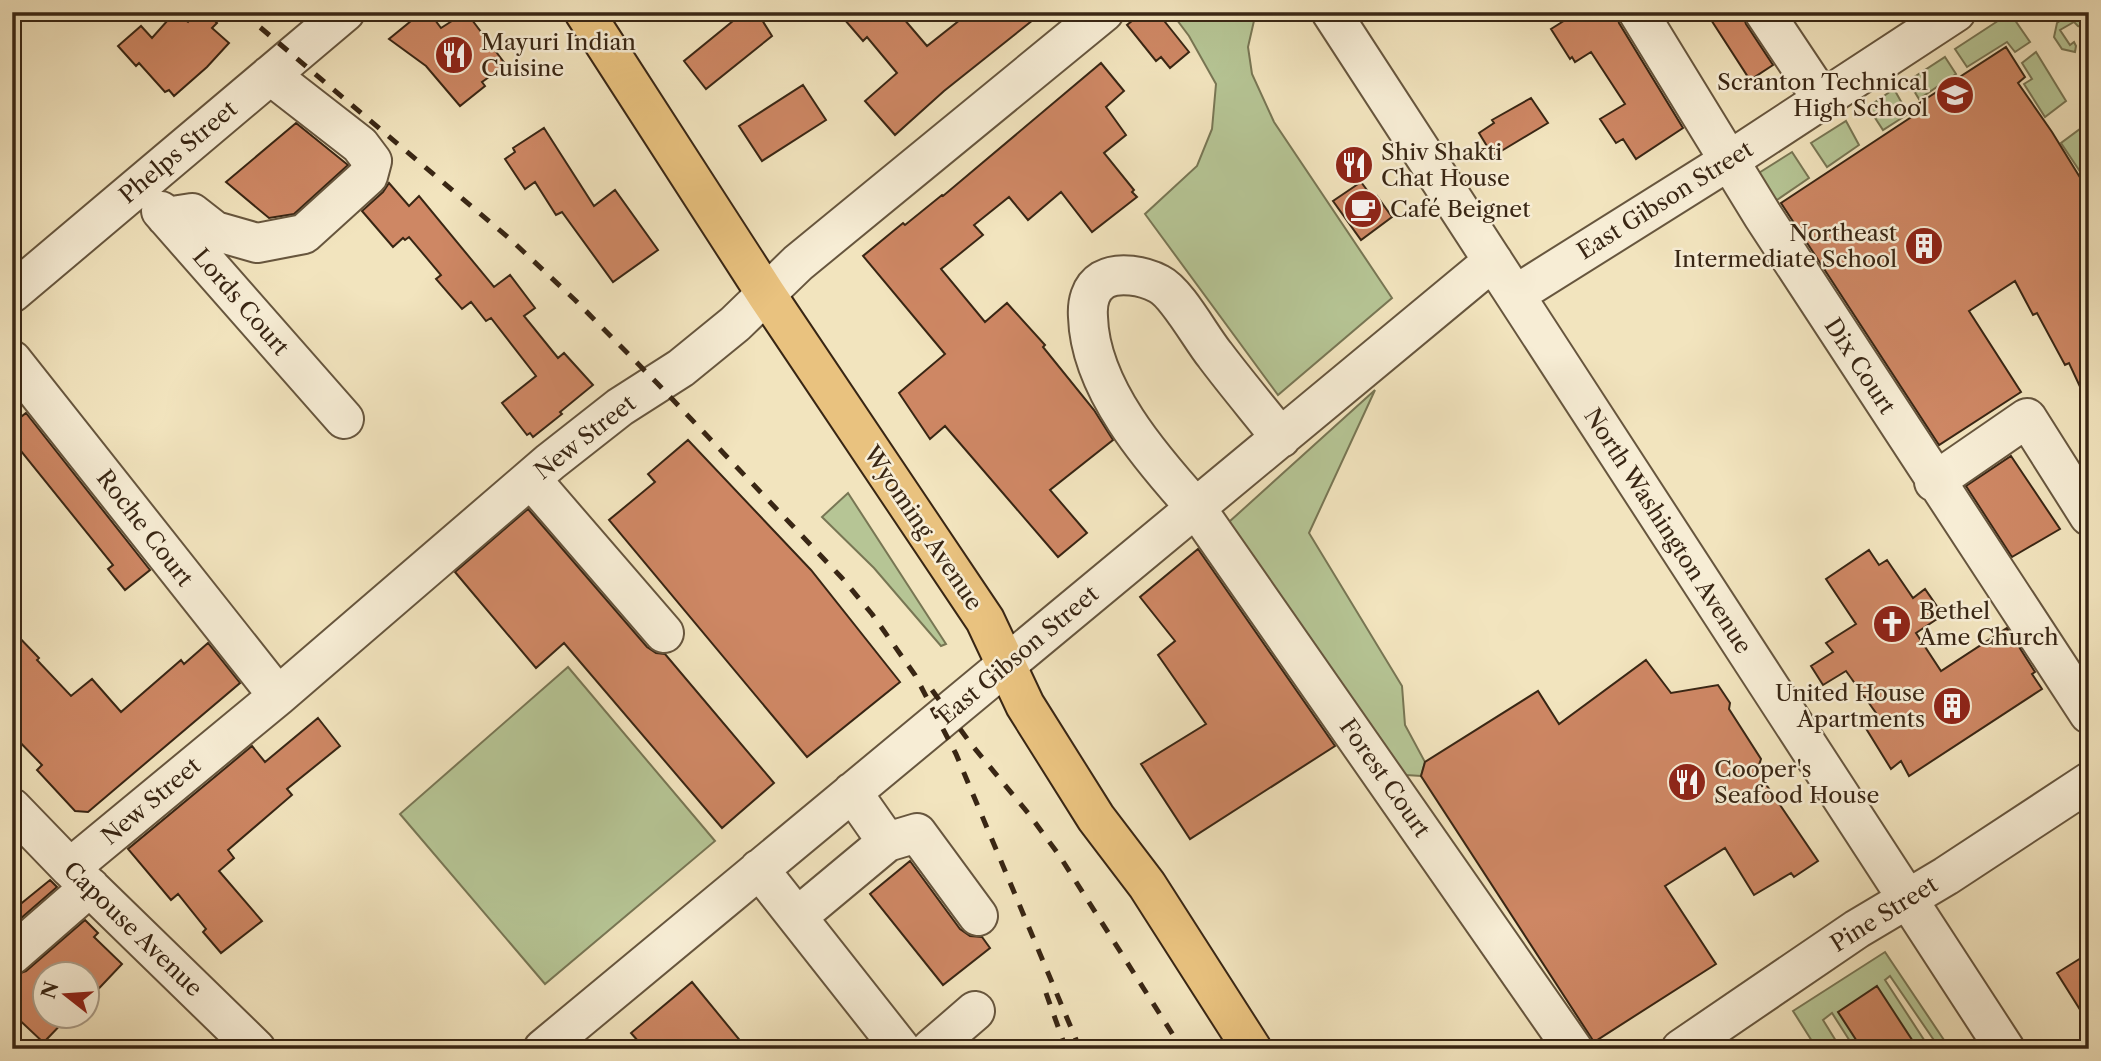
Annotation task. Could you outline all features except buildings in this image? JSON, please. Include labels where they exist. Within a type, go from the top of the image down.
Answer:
[{"type":"main road","name":"Wyoming Avenue","points":[[584,12],[766,294],[985,620],[1024,705],[1096,818],[1147,885],[1252,1049]]},
{"type":"street","name":"New Street","points":[[12,955],[80,877],[278,696],[531,479],[620,407],[681,368],[735,324],[797,263],[1104,12]]},
{"type":"street","name":"North Washington Avenue","points":[[1331,12],[2005,1049]]},
{"type":"street","name":"Dix Court","points":[[1638,12],[1763,216],[1934,482],[2089,714]]},
{"type":"street","points":[[1764,12],[1822,99]]},
{"type":"street","name":"East Gibson Street","points":[[1515,295],[1730,160],[1956,12]]},
{"type":"street","name":"Phelps Street","points":[[12,293],[270,75],[321,20]]},
{"type":"street","points":[[166,217],[192,213],[215,231],[257,243],[304,234],[368,176],[372,161],[360,145],[270,75]]},
{"type":"street","name":"Lords Court","points":[[138,185],[344,419]]},
{"type":"street","name":"East Gibson Street","points":[[543,1049],[1493,261]]},
{"type":"street","name":"Forest Court","points":[[1282,438],[1214,354],[1174,298],[1161,285],[1140,277],[1124,275],[1106,278],[1095,286],[1087,304],[1089,338],[1108,389],[1158,466],[1196,508],[1573,1049]]},
{"type":"street","name":"Roche Court","points":[[12,360],[278,696]]},
{"type":"street","points":[[1934,482],[2027,418],[2089,516]]},
{"type":"street","points":[[531,479],[664,634]]},
{"type":"street","name":"Pine Street","points":[[1681,1049],[1857,929],[2089,782]]},
{"type":"street","points":[[852,792],[887,842]]},
{"type":"street","name":"Capouse Avenue","points":[[12,808],[256,1049]]},
{"type":"street","points":[[797,917],[887,842],[917,833],[978,916]]},
{"type":"street","points":[[759,869],[901,1049]]},
{"type":"street","points":[[931,1049],[975,1011]]},
{"type":"green space","points":[[1171,12],[1256,12],[1248,47],[1252,74],[1274,122],[1392,298],[1278,395],[1145,214],[1197,166],[1212,129],[1216,84],[1189,36]]},
{"type":"green space","points":[[2072,12],[2089,12],[2089,29],[2074,22],[2060,30],[2070,45],[2074,42],[2075,52],[2062,49],[2054,37],[2057,23]]},
{"type":"green space","points":[[2010,13],[2030,42],[2015,52],[2007,42],[1967,67],[1955,49]]},
{"type":"green space","points":[[2036,52],[2066,101],[2045,117],[2024,84],[2032,79],[2022,63]]},
{"type":"green space","points":[[1945,57],[1956,74],[1919,99],[1908,81]]},
{"type":"green space","points":[[1894,89],[1908,114],[1883,130],[1868,107]]},
{"type":"green space","points":[[1846,121],[1859,145],[1827,167],[1811,143]]},
{"type":"green space","points":[[2084,126],[2089,133],[2089,176],[2085,179],[2061,143]]},
{"type":"green space","points":[[1792,152],[1809,178],[1771,204],[1754,176]]},
{"type":"green space","points":[[1375,390],[1309,533],[1402,686],[1405,725],[1425,762],[1421,776],[1406,775],[1393,762],[1229,522]]},
{"type":"green space","points":[[848,493],[946,644],[941,646],[874,568],[822,517]]},
{"type":"green space","points":[[568,667],[715,841],[545,984],[400,814]]},
{"type":"green space","points":[[1885,952],[1950,1049],[1940,1049],[1890,976],[1885,980],[1930,1049],[1855,1049],[1832,1013],[1823,1020],[1841,1049],[1817,1049],[1793,1011]]},
{"type":"railway","points":[[242,12],[510,239],[575,300],[842,578],[872,614],[915,675],[956,754],[1080,1049]]},
{"type":"railway","points":[[932,690],[1059,855],[1182,1049]]},
{"type":"railway","points":[[1046,993],[1066,1049]]},
{"type":"place","name":"Mayuri Indian Cuisine","points":[[454,55]]},
{"type":"place","name":"Scranton Technical High School","points":[[1955,95]]},
{"type":"place","name":"Shiv Shakti Chat House","points":[[1354,165]]},
{"type":"place","name":"Café Beignet","points":[[1363,209]]},
{"type":"place","name":"Northeast Intermediate School","points":[[1924,246]]},
{"type":"place","name":"Bethel Ame Church","points":[[1892,624]]},
{"type":"place","name":"United House Apartments","points":[[1952,706]]},
{"type":"place","name":"Cooper's Seafood House","points":[[1687,782]]}]
